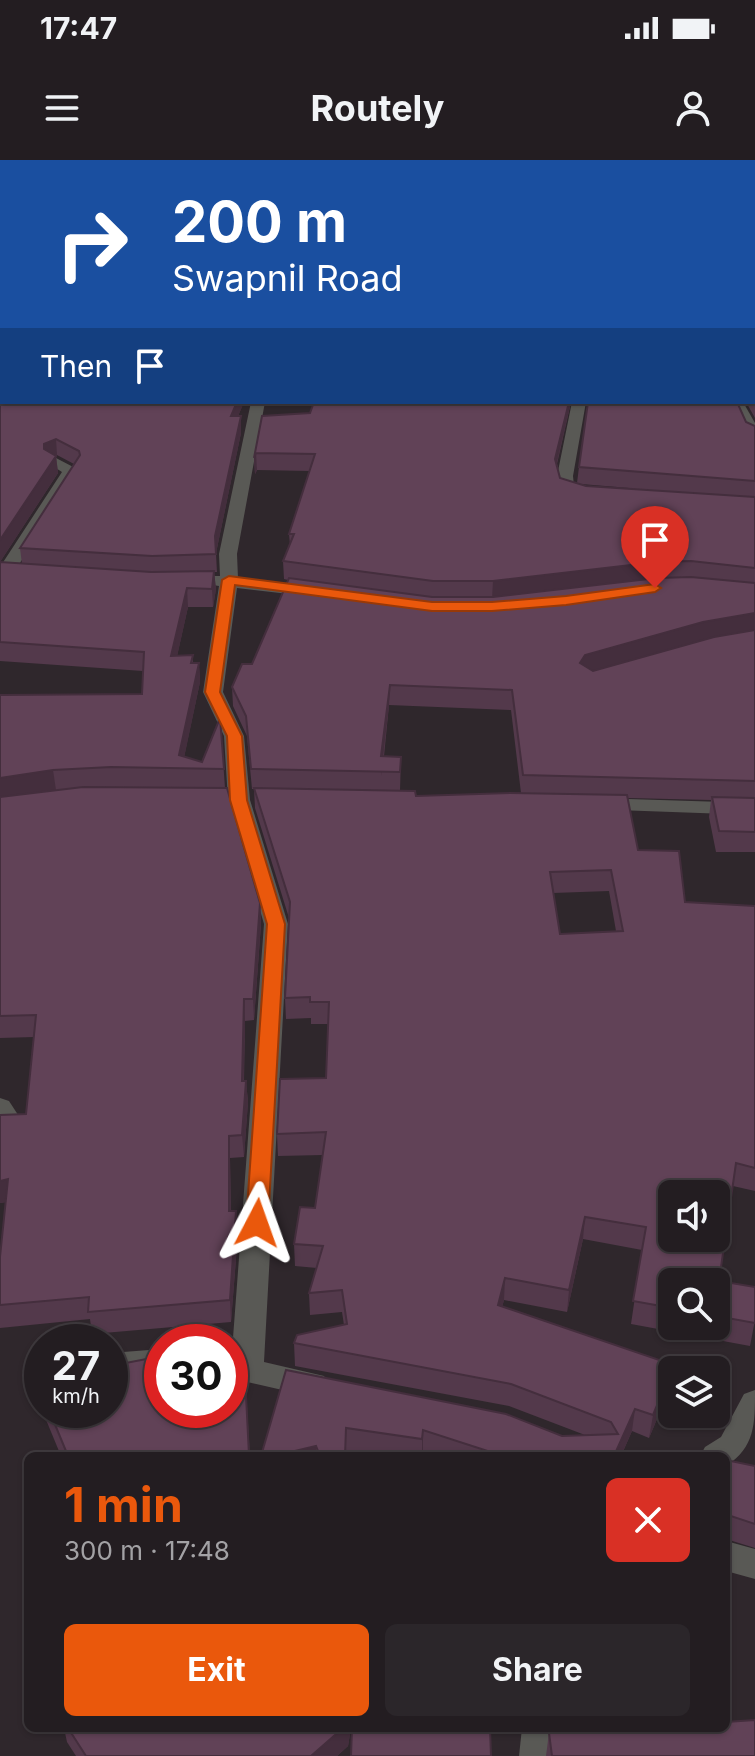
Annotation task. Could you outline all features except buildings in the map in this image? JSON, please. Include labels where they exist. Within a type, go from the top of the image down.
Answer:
[{"type":"street","points":[[243,1324],[276,924],[231,800],[234,736],[213,692],[229,580],[228,554],[258,404]]},
{"type":"street","points":[[579,404],[565,476],[566,489],[600,496]]},
{"type":"street","points":[[737,404],[755,437]]},
{"type":"street","points":[[8,574],[71,470],[56,463]]},
{"type":"street","points":[[191,580],[229,580],[333,595]]},
{"type":"street","points":[[231,800],[268,800]]},
{"type":"street","points":[[575,803],[755,809]]},
{"type":"street","points":[[248,1371],[340,1390]]},
{"type":"street","points":[[722,1452],[732,1446],[755,1403]]},
{"type":"street","points":[[730,1557],[755,1564]]},
{"type":"street","points":[[538,1756],[540,1732]]},
{"type":"route","points":[[257,1223],[276,924],[239,800],[234,736],[213,692],[229,580],[432,607],[492,607],[655,588]]}]
